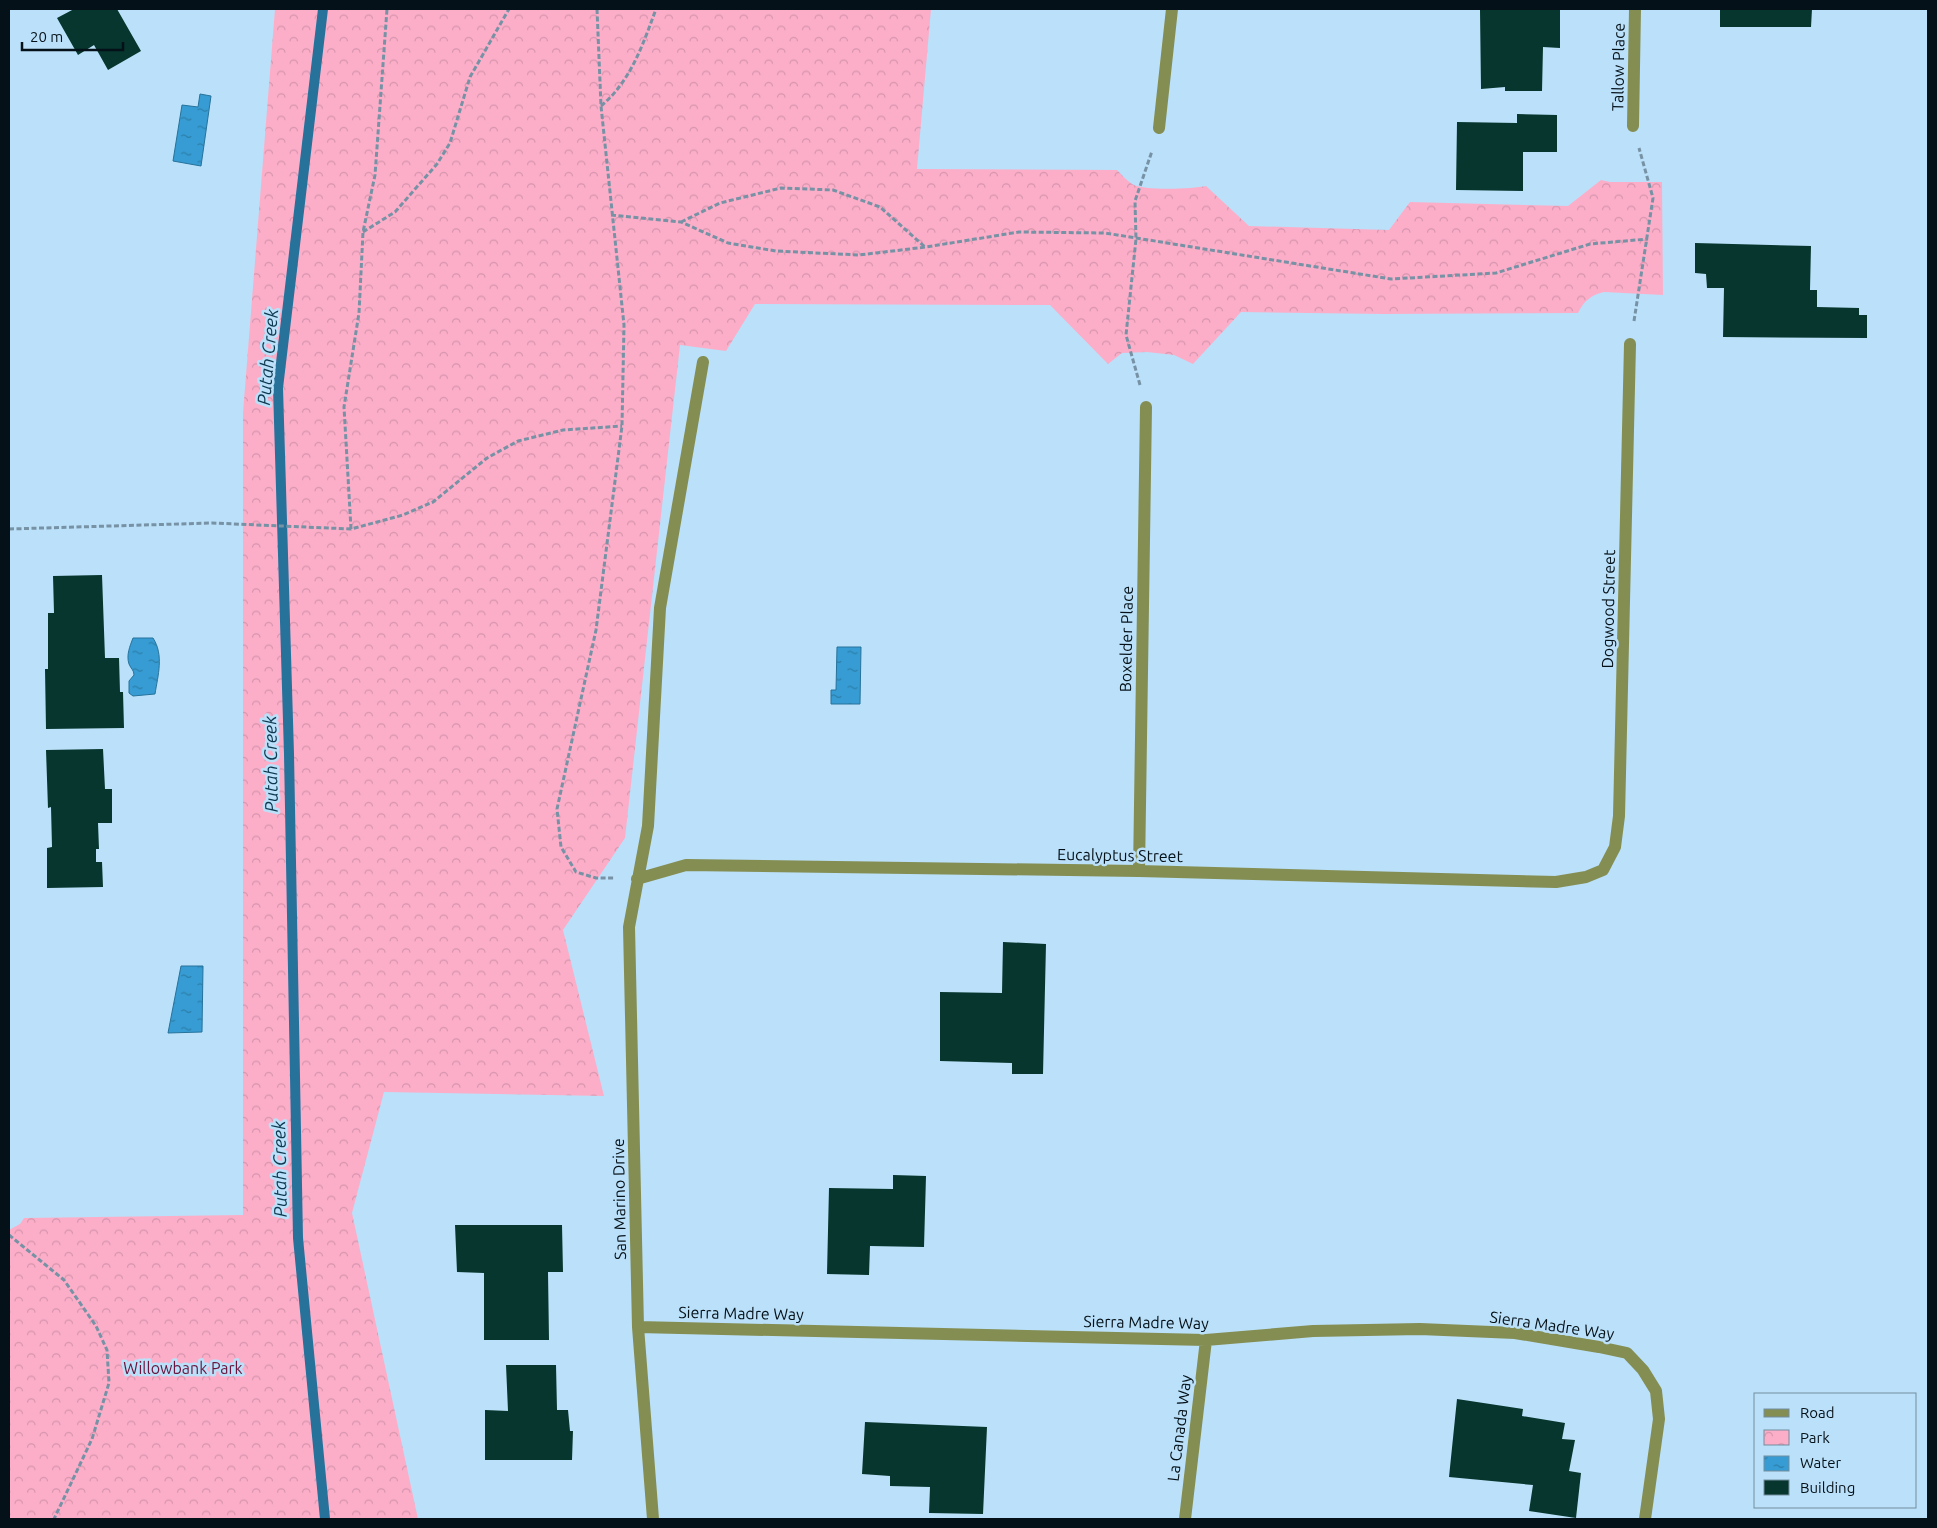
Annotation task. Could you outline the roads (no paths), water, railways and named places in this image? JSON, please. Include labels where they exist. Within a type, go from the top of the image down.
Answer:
[{"type":"street","points":[[1159,128],[1172,9]]},
{"type":"street","name":"Tallow Place","points":[[1633,126],[1635,9]]},
{"type":"street","name":"Dogwood Street","points":[[1603,870],[1615,847],[1619,816],[1630,344]]},
{"type":"street","name":"San Marino Drive","points":[[653,1519],[638,1327],[629,926],[648,826],[660,608],[703,362]]},
{"type":"street","name":"Boxelder Place","points":[[1138,871],[1146,407]]},
{"type":"street","name":"Eucalyptus Street","points":[[637,879],[686,866],[1138,871],[1556,882],[1586,877],[1603,870]]},
{"type":"street","name":"Sierra Madre Way","points":[[638,1327],[1206,1340],[1314,1331],[1400,1329],[1515,1333],[1627,1353],[1643,1370],[1656,1391],[1659,1419],[1645,1519]]},
{"type":"street","name":"La Canada Way","points":[[1185,1519],[1206,1340]]},
{"type":"water","points":[[200,94],[211,96],[201,166],[173,161],[182,105],[198,107]]},
{"type":"water","points":[[133,638],[153,638],[156,645],[159,658],[159,672],[155,694],[133,696],[129,693],[129,681],[134,675],[128,657]]},
{"type":"water","points":[[837,647],[861,647],[860,704],[831,704],[831,690],[836,690]]},
{"type":"water","points":[[181,966],[203,966],[202,1032],[168,1033]]},
{"type":"waterway","name":"Putah Creek","points":[[323,9],[278,388],[289,754],[298,1238],[325,1519]]},
{"type":"park label","name":"Willowbank Park","points":[[183,1368]]}]
